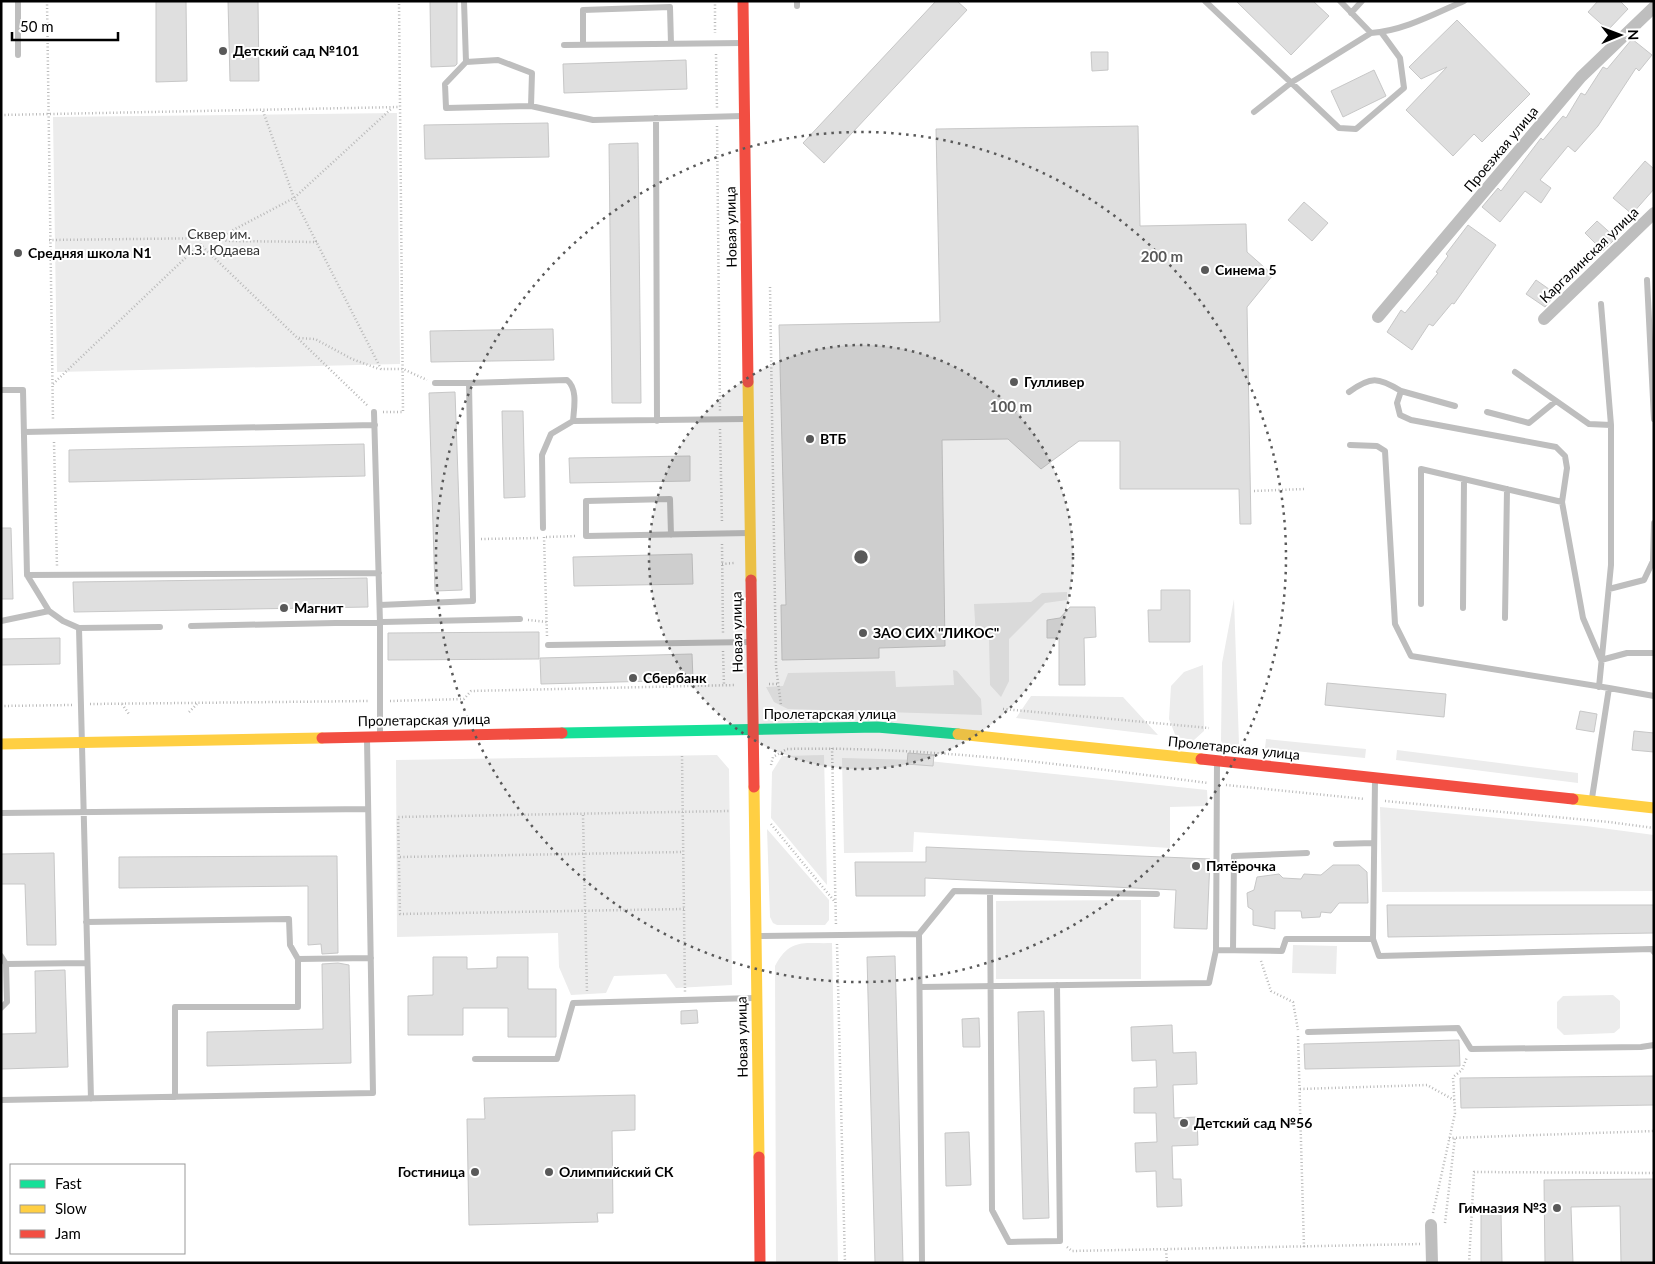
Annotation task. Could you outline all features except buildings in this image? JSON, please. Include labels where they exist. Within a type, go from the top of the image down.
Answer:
[{"type":"main road","name":"Новая улица","points":[[743,1],[760,1263]]},
{"type":"main road","name":"Пролетарская улица","points":[[1,744],[877,727],[1000,737],[1654,808]]},
{"type":"street","name":"Проезжая улица","points":[[1378,317],[1581,77],[1654,7]]},
{"type":"street","name":"Каргалинская улица","points":[[1544,319],[1654,214]]},
{"type":"street","points":[[1431,1225],[1432,1263]]},
{"type":"lane","points":[[18,1],[18,55]]},
{"type":"lane","points":[[464,1],[466,62]]},
{"type":"lane","points":[[1205,1],[1256,52],[1292,82],[1339,128],[1356,129],[1404,88],[1400,58],[1382,32]]},
{"type":"lane","points":[[1340,1],[1371,33]]},
{"type":"lane","points":[[1351,13],[1362,1]]},
{"type":"lane","points":[[1254,112],[1292,82],[1371,33],[1382,32],[1422,19],[1464,1]]},
{"type":"lane","points":[[583,46],[583,10],[670,7],[671,44]]},
{"type":"lane","points":[[564,45],[744,42]]},
{"type":"lane","points":[[531,106],[532,74],[498,60],[466,62],[445,84],[446,108],[531,106],[594,120],[745,116]]},
{"type":"lane","points":[[656,118],[657,421]]},
{"type":"lane","points":[[1647,280],[1654,419]]},
{"type":"lane","points":[[1599,687],[1611,565],[1611,425],[1601,304]]},
{"type":"lane","points":[[1515,372],[1589,424],[1611,425]]},
{"type":"lane","points":[[435,383],[567,380],[572,384],[574,392],[573,421]]},
{"type":"lane","points":[[1349,392],[1363,382],[1380,380],[1402,392],[1455,406]]},
{"type":"lane","points":[[380,605],[473,601],[469,383]]},
{"type":"lane","points":[[1,390],[23,390],[27,575],[49,611],[63,622],[79,628],[160,627]]},
{"type":"lane","points":[[1402,392],[1397,403],[1400,415],[1411,420],[1556,447],[1565,456],[1567,468],[1562,502],[1583,618],[1601,660]]},
{"type":"lane","points":[[1487,412],[1529,423],[1556,401]]},
{"type":"lane","points":[[374,412],[380,605],[380,736]]},
{"type":"lane","points":[[543,528],[542,454],[551,434],[573,421],[748,419]]},
{"type":"lane","points":[[24,432],[375,425]]},
{"type":"lane","points":[[1350,445],[1377,446],[1385,451],[1395,624],[1411,656],[1654,696]]},
{"type":"lane","points":[[1420,604],[1421,469],[1562,502]]},
{"type":"lane","points":[[1463,608],[1464,479]]},
{"type":"lane","points":[[1506,618],[1507,489]]},
{"type":"lane","points":[[671,534],[670,499],[586,501],[586,536],[751,533]]},
{"type":"lane","points":[[1609,589],[1644,580],[1653,561],[1654,523]]},
{"type":"lane","points":[[27,575],[379,573]]},
{"type":"lane","points":[[1,622],[49,611]]},
{"type":"lane","points":[[191,626],[520,619]]},
{"type":"lane","points":[[79,628],[91,1099]]},
{"type":"lane","points":[[548,645],[752,642]]},
{"type":"lane","points":[[1601,660],[1627,653],[1652,652]]},
{"type":"lane","points":[[1591,800],[1609,688]]},
{"type":"lane","points":[[1,1100],[373,1093],[366,736]]},
{"type":"lane","points":[[920,987],[1209,983],[1216,950],[1217,761]]},
{"type":"lane","points":[[1375,778],[1373,938],[1379,956],[1652,949],[1654,952]]},
{"type":"lane","points":[[1,813],[368,809]]},
{"type":"lane","points":[[1336,844],[1374,843]]},
{"type":"lane","points":[[1233,950],[1234,856],[1307,853]]},
{"type":"lane","points":[[922,1263],[919,934],[954,891],[1156,894]]},
{"type":"lane","points":[[990,892],[992,1210],[1009,1242],[1060,1241],[1057,985]]},
{"type":"lane","points":[[86,922],[289,919],[290,945],[298,959],[298,1007],[174,1007],[175,1097]]},
{"type":"lane","points":[[756,936],[919,934]]},
{"type":"lane","points":[[1216,950],[1282,950],[1286,939],[1373,938]]},
{"type":"lane","points":[[1,956],[6,964],[7,1002],[1,1008]]},
{"type":"lane","points":[[298,959],[371,958]]},
{"type":"lane","points":[[6,964],[87,963]]},
{"type":"lane","points":[[475,1059],[557,1059],[573,1003],[756,998]]},
{"type":"lane","points":[[1308,1032],[1458,1028],[1471,1049],[1641,1047],[1654,1045]]},
{"type":"path","points":[[47,1],[49,240],[57,575]]},
{"type":"path","points":[[200,238],[200,244],[374,412],[404,412],[398,1]]},
{"type":"path","points":[[1,706],[464,699],[471,691],[724,685],[715,1]]},
{"type":"path","points":[[1,115],[391,109],[400,107]]},
{"type":"path","points":[[218,238],[294,198],[391,109]]},
{"type":"path","points":[[263,111],[294,198],[381,369]]},
{"type":"path","points":[[49,240],[218,238],[227,241],[316,242]]},
{"type":"path","points":[[52,384],[200,244]]},
{"type":"path","points":[[770,287],[776,658],[777,684],[781,705]]},
{"type":"path","points":[[299,338],[315,339],[352,360],[381,369],[403,369],[435,383]]},
{"type":"path","points":[[1254,491],[1304,489]]},
{"type":"path","points":[[543,528],[548,645]]},
{"type":"path","points":[[472,540],[586,536]]},
{"type":"path","points":[[520,619],[547,622]]},
{"type":"path","points":[[122,704],[130,714]]},
{"type":"path","points":[[188,712],[197,704]]},
{"type":"path","points":[[1003,710],[1209,728]]},
{"type":"path","points":[[768,772],[773,756],[787,748],[914,751],[1654,828]]},
{"type":"path","points":[[832,748],[845,1263]]},
{"type":"path","points":[[682,756],[685,1000]]},
{"type":"path","points":[[684,908],[400,914],[398,818],[729,811]]},
{"type":"path","points":[[583,814],[588,1003]]},
{"type":"path","points":[[769,821],[835,902]]},
{"type":"path","points":[[399,857],[683,852]]},
{"type":"path","points":[[1257,950],[1272,991],[1293,1002],[1298,1022],[1304,1247]]},
{"type":"path","points":[[1431,1225],[1455,1113],[1453,1077],[1462,1070],[1471,1049]]},
{"type":"path","points":[[1299,1089],[1427,1085],[1454,1100]]},
{"type":"path","points":[[1450,1138],[1654,1131]]},
{"type":"path","points":[[1444,1230],[1455,1138]]},
{"type":"path","points":[[1469,1263],[1474,1172],[1654,1174]]},
{"type":"path","points":[[1060,1241],[1072,1251],[1431,1244]]},
{"type":"path","points":[[1166,1250],[1167,1263]]},
{"type":"green space","name":"Сквер им. М.З. Юдаева","points":[[397,113],[400,364],[57,372],[53,117]]},
{"type":"green space","points":[[1067,592],[1067,600],[1045,603],[1009,639],[1009,681],[1001,697],[990,685],[989,639],[976,637],[974,604],[1031,602],[1042,593]]},
{"type":"green space","points":[[1234,599],[1239,744],[1231,748],[1226,747],[1221,741],[1222,663]]},
{"type":"green space","points":[[1203,665],[1204,731],[1194,740],[1176,737],[1169,719],[1171,686],[1184,672]]},
{"type":"green space","points":[[953,670],[957,671],[981,699],[982,715],[788,709],[774,702],[766,687],[783,686],[788,673],[895,671],[896,687],[954,685]]},
{"type":"green space","points":[[1031,696],[1123,697],[1158,735],[1016,718]]},
{"type":"green space","points":[[1266,739],[1366,749],[1365,758],[1265,748]]},
{"type":"green space","points":[[1397,750],[1578,773],[1578,783],[1396,760]]},
{"type":"green space","points":[[717,755],[729,769],[732,985],[676,988],[666,974],[614,976],[606,993],[571,995],[559,967],[558,933],[397,937],[396,760]]},
{"type":"green space","points":[[824,755],[827,885],[771,818],[772,772],[782,756]]},
{"type":"green space","points":[[842,758],[919,760],[1207,790],[1208,806],[1170,807],[1170,848],[914,832],[913,852],[844,853]]},
{"type":"green space","points":[[1380,807],[1586,826],[1654,835],[1654,891],[1382,892]]},
{"type":"green space","points":[[767,829],[829,900],[829,920],[825,925],[777,925],[773,923],[770,917]]},
{"type":"green space","points":[[1141,900],[1141,979],[996,979],[996,901]]},
{"type":"green space","points":[[832,943],[838,1263],[776,1263],[775,966],[786,951],[798,944]]},
{"type":"green space","points":[[1293,945],[1337,946],[1336,974],[1292,973]]},
{"type":"green space","points":[[1613,995],[1620,1001],[1620,1028],[1614,1033],[1564,1035],[1557,1028],[1557,1002],[1563,996]]},
{"type":"traffic: fast","points":[[562,733],[877,727],[958,734]]},
{"type":"traffic: slow","points":[[748,382],[751,580]]},
{"type":"traffic: slow","points":[[958,734],[1201,759]]},
{"type":"traffic: slow","points":[[1,744],[322,738]]},
{"type":"traffic: slow","points":[[754,787],[759,1157]]},
{"type":"traffic: slow","points":[[1573,799],[1654,808]]},
{"type":"traffic: jam","points":[[743,1],[748,382]]},
{"type":"traffic: jam","points":[[751,580],[754,787]]},
{"type":"traffic: jam","points":[[322,738],[562,733]]},
{"type":"traffic: jam","points":[[1201,759],[1573,799]]},
{"type":"traffic: jam","points":[[759,1157],[760,1263]]},
{"type":"place","name":"Детский сад №101","points":[[223,51]]},
{"type":"place","name":"Средняя школа N1","points":[[18,253]]},
{"type":"place","name":"Синема 5","points":[[1205,270]]},
{"type":"place","name":"Гулливер","points":[[1014,382]]},
{"type":"place","name":"ВТБ","points":[[810,439]]},
{"type":"place","name":"Магнит","points":[[284,608]]},
{"type":"place","name":"ЗАО СИХ \"ЛИКОС\"","points":[[863,633]]},
{"type":"place","name":"Сбербанк","points":[[633,678]]},
{"type":"place","name":"Пятёрочка","points":[[1196,866]]},
{"type":"place","name":"Детский сад №56","points":[[1184,1123]]},
{"type":"place","name":"Гостиница","points":[[475,1172]]},
{"type":"place","name":"Олимпийский СК","points":[[549,1172]]},
{"type":"place","name":"Гимназия №3","points":[[1557,1208]]}]
